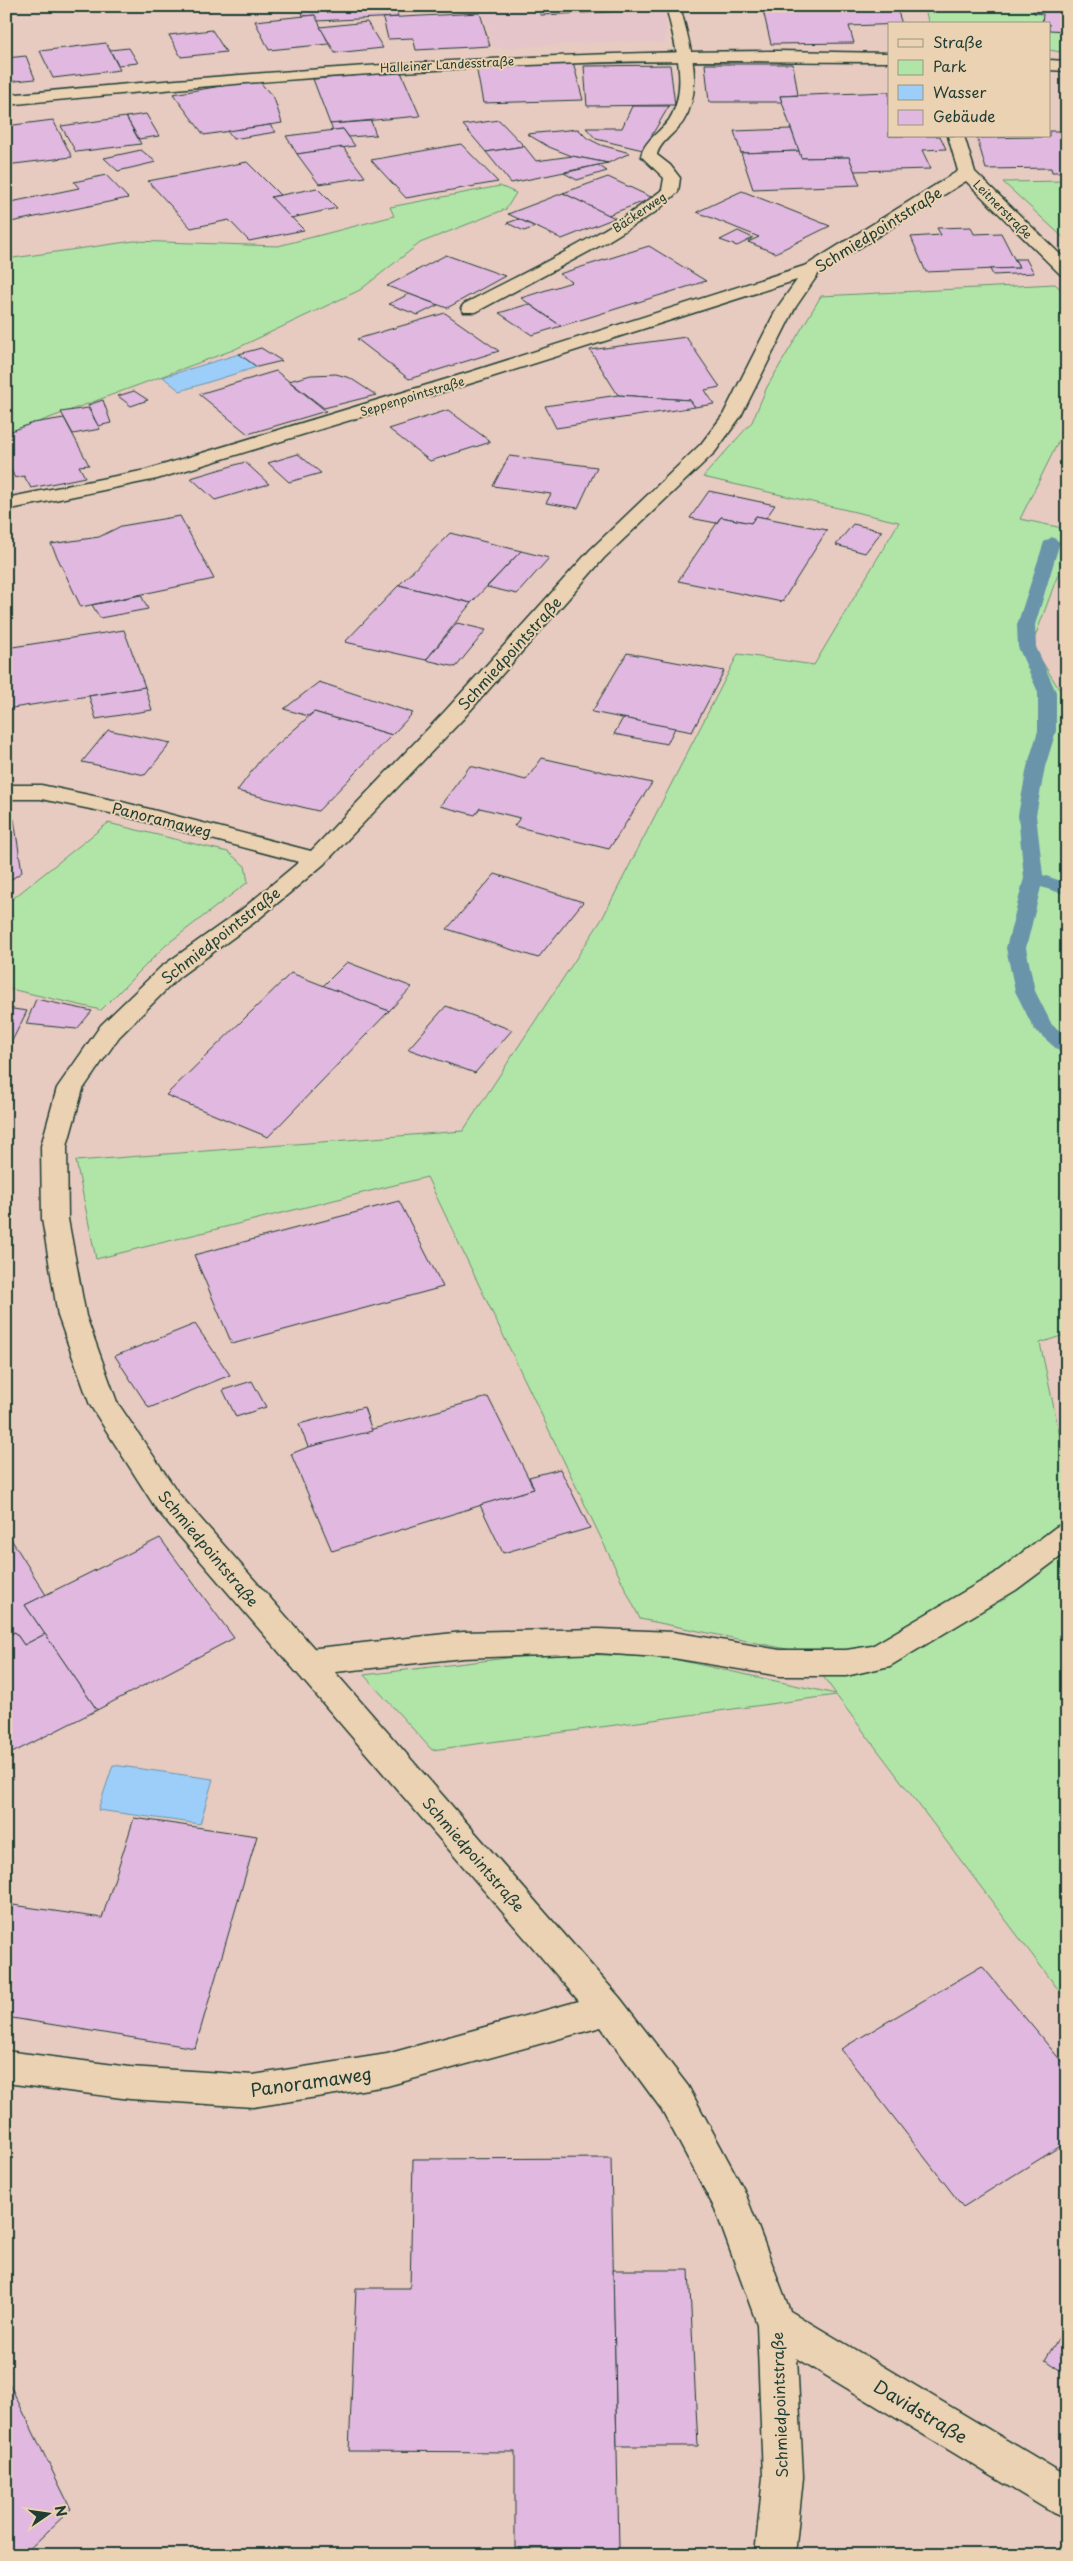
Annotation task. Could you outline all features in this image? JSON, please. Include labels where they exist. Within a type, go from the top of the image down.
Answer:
[{"type":"street","points":[[673,6],[685,55]]},
{"type":"street","name":"Halleiner Landesstraße","points":[[6,100],[320,72],[516,59],[685,55],[888,58]]},
{"type":"street","name":"Bäckerweg","points":[[470,308],[597,240],[651,207],[670,192],[672,178],[664,168],[649,156],[650,150],[678,116],[685,90],[685,55]]},
{"type":"street","points":[[1050,65],[1067,66]]},
{"type":"street","name":"Leitnerstraße","points":[[957,138],[968,173],[1012,219],[1067,271]]},
{"type":"street","name":"Schmiedpointstraße","points":[[775,2555],[783,2477],[776,2324],[731,2202],[675,2098],[608,2008],[168,1502],[104,1405],[72,1316],[55,1219],[54,1146],[70,1088],[110,1031],[170,972],[248,916],[316,859],[454,715],[596,554],[708,448],[732,416],[786,308],[813,269],[968,173]]},
{"type":"street","name":"Seppenpointstraße","points":[[6,504],[150,475],[476,376],[813,269]]},
{"type":"street","name":"Panoramaweg","points":[[6,792],[41,792],[122,809],[316,859]]},
{"type":"street","points":[[308,1662],[463,1645],[598,1640],[673,1645],[780,1663],[846,1663],[880,1657],[1005,1582],[1067,1535]]},
{"type":"street","name":"Panoramaweg","points":[[6,2067],[130,2083],[253,2091],[386,2070],[608,2008]]},
{"type":"street","name":"Davidstraße","points":[[776,2324],[1067,2499]]},
{"type":"shaded area","points":[[481,6],[666,6],[665,43],[624,41],[494,48]]},
{"type":"green space","points":[[924,6],[1067,6],[1067,53],[1050,50],[1050,22],[928,22]]},
{"type":"green space","points":[[1067,181],[1067,241],[1003,182]]},
{"type":"green space","points":[[500,186],[516,193],[506,209],[420,243],[360,290],[233,350],[6,434],[6,259],[134,241],[278,246],[394,216],[390,207]]},
{"type":"green space","points":[[1055,284],[1067,295],[1067,424],[1020,519],[1067,529],[1067,550],[1032,645],[1059,689],[1067,691],[1067,1334],[1040,1343],[1067,1469],[1067,2001],[836,1695],[432,1750],[364,1675],[550,1653],[664,1657],[836,1694],[806,1653],[640,1619],[427,1177],[96,1259],[76,1161],[463,1131],[602,919],[738,654],[814,665],[899,522],[703,477],[752,422],[767,387],[821,296]]},
{"type":"green space","points":[[108,823],[228,852],[245,866],[248,882],[166,945],[101,1010],[6,988],[6,904]]},
{"type":"water","points":[[239,354],[257,367],[180,391],[163,377]]},
{"type":"water","points":[[113,1765],[213,1779],[200,1824],[98,1810]]},
{"type":"building","points":[[396,6],[398,17],[317,21],[315,15],[303,16],[301,7]]},
{"type":"building","points":[[538,6],[646,6],[648,10],[541,15]]},
{"type":"building","points":[[762,6],[896,6],[901,22],[888,22],[888,25],[849,26],[854,43],[771,44]]},
{"type":"building","points":[[1034,6],[1067,6],[1067,31],[1050,30],[1050,22],[1042,22],[1043,14],[1034,13]]},
{"type":"building","points":[[480,13],[490,46],[416,50],[413,38],[388,39],[383,18]]},
{"type":"building","points":[[315,15],[329,44],[269,50],[255,21]]},
{"type":"building","points":[[367,22],[383,48],[335,53],[320,27]]},
{"type":"building","points":[[212,30],[226,52],[181,57],[169,35]]},
{"type":"building","points":[[106,43],[120,70],[53,78],[40,51]]},
{"type":"building","points":[[129,48],[138,63],[118,65],[110,50]]},
{"type":"building","points":[[26,56],[35,79],[6,82],[6,58]]},
{"type":"building","points":[[573,62],[583,100],[483,103],[476,66]]},
{"type":"building","points":[[705,64],[793,64],[798,95],[780,96],[782,102],[709,102]]},
{"type":"building","points":[[670,65],[675,105],[587,106],[584,66]]},
{"type":"building","points":[[401,72],[420,116],[330,124],[313,79]]},
{"type":"building","points":[[258,80],[274,98],[282,123],[204,135],[173,94]]},
{"type":"building","points":[[888,92],[888,138],[941,138],[946,149],[922,150],[931,169],[854,171],[849,157],[801,158],[780,96]]},
{"type":"building","points":[[632,106],[669,106],[643,150],[596,139],[586,128],[622,128]]},
{"type":"building","points":[[146,114],[159,136],[139,139],[126,117]]},
{"type":"building","points":[[126,117],[141,144],[76,152],[61,126]]},
{"type":"building","points":[[53,120],[72,157],[6,165],[6,126]]},
{"type":"building","points":[[499,120],[524,146],[486,152],[463,125]]},
{"type":"building","points":[[371,121],[376,135],[349,137],[343,129],[333,130],[330,124]]},
{"type":"building","points":[[270,125],[276,132],[233,139],[227,131]]},
{"type":"building","points":[[343,129],[355,146],[297,154],[286,136]]},
{"type":"building","points":[[578,129],[587,138],[601,145],[630,153],[608,163],[572,156],[549,147],[527,134]]},
{"type":"building","points":[[791,129],[799,151],[741,153],[734,131]]},
{"type":"building","points":[[1050,131],[1067,131],[1067,172],[1052,172],[1051,168],[986,169],[977,138],[1050,138]]},
{"type":"building","points":[[461,144],[498,182],[406,198],[371,160]]},
{"type":"building","points":[[524,146],[536,161],[572,156],[608,163],[511,183],[486,152]]},
{"type":"building","points":[[343,147],[365,177],[319,184],[297,154]]},
{"type":"building","points":[[141,150],[156,162],[118,171],[104,158]]},
{"type":"building","points":[[799,151],[801,158],[849,157],[860,185],[753,189],[741,153]]},
{"type":"building","points":[[247,162],[280,195],[271,197],[304,230],[249,241],[229,220],[191,228],[148,181]]},
{"type":"building","points":[[598,165],[607,171],[577,180],[564,173]]},
{"type":"building","points":[[106,175],[128,198],[6,223],[6,203],[79,188],[74,182]]},
{"type":"building","points":[[608,177],[653,198],[608,215],[563,193]]},
{"type":"building","points":[[317,188],[337,208],[291,218],[271,197]]},
{"type":"building","points":[[742,191],[830,226],[775,253],[748,242],[759,237],[697,212]]},
{"type":"building","points":[[563,193],[615,218],[562,239],[508,214]]},
{"type":"building","points":[[519,219],[535,227],[524,231],[507,223]]},
{"type":"building","points":[[971,227],[974,234],[1001,233],[1019,268],[926,272],[911,237],[941,235],[937,228]]},
{"type":"building","points":[[738,231],[753,238],[737,246],[720,240]]},
{"type":"building","points":[[649,246],[706,281],[561,326],[521,298],[572,282],[559,274]]},
{"type":"building","points":[[446,255],[505,276],[447,308],[387,286]]},
{"type":"building","points":[[1015,259],[1026,259],[1034,273],[993,275],[990,269],[1019,268]]},
{"type":"building","points":[[409,294],[438,305],[418,315],[389,304]]},
{"type":"building","points":[[529,304],[561,326],[532,335],[499,313]]},
{"type":"building","points":[[445,313],[499,351],[409,379],[357,339]]},
{"type":"building","points":[[686,337],[720,387],[705,390],[714,404],[695,407],[690,400],[618,395],[590,350]]},
{"type":"building","points":[[261,348],[282,361],[257,367],[239,354]]},
{"type":"building","points":[[276,371],[326,411],[248,434],[199,394]]},
{"type":"building","points":[[336,374],[350,378],[376,395],[324,408],[289,381],[311,375]]},
{"type":"building","points":[[134,391],[148,400],[131,406],[118,396]]},
{"type":"building","points":[[618,395],[690,400],[695,407],[556,428],[545,406]]},
{"type":"building","points":[[103,400],[111,423],[98,426],[88,405]]},
{"type":"building","points":[[88,408],[100,429],[73,434],[61,412]]},
{"type":"building","points":[[448,410],[491,442],[430,461],[389,429]]},
{"type":"building","points":[[64,418],[89,465],[79,466],[85,477],[31,488],[24,476],[15,478],[6,460],[6,433],[33,423]]},
{"type":"building","points":[[298,454],[321,473],[289,482],[268,463]]},
{"type":"building","points":[[509,456],[597,467],[578,508],[546,503],[551,494],[493,486]]},
{"type":"building","points":[[245,462],[269,484],[215,500],[191,478]]},
{"type":"building","points":[[709,491],[775,505],[766,518],[756,516],[751,523],[721,517],[716,523],[690,518]]},
{"type":"building","points":[[180,516],[214,579],[81,607],[51,544],[99,537],[121,526]]},
{"type":"building","points":[[756,516],[827,530],[782,602],[678,581],[721,517],[751,523]]},
{"type":"building","points":[[853,524],[882,531],[865,553],[836,545]]},
{"type":"building","points":[[450,533],[521,551],[471,603],[399,585]]},
{"type":"building","points":[[521,551],[549,558],[517,594],[487,587]]},
{"type":"building","points":[[399,585],[471,603],[426,660],[345,642]]},
{"type":"building","points":[[141,595],[148,609],[100,618],[92,605]]},
{"type":"building","points":[[457,623],[486,630],[456,667],[426,660]]},
{"type":"building","points":[[124,630],[145,687],[6,709],[6,648]]},
{"type":"building","points":[[627,653],[724,671],[692,732],[592,712]]},
{"type":"building","points":[[319,682],[413,713],[392,735],[314,712],[308,716],[284,709]]},
{"type":"building","points":[[145,687],[152,710],[96,719],[89,696]]},
{"type":"building","points":[[314,712],[392,735],[318,811],[237,791],[261,759]]},
{"type":"building","points":[[623,718],[675,728],[667,744],[614,734]]},
{"type":"building","points":[[108,730],[171,743],[145,775],[82,762]]},
{"type":"building","points":[[542,758],[652,783],[609,849],[514,826],[520,818],[480,808],[475,815],[440,806],[470,766],[526,780]]},
{"type":"building","points":[[14,819],[22,872],[6,883],[6,821]]},
{"type":"building","points":[[495,874],[583,902],[538,958],[447,929]]},
{"type":"building","points":[[347,962],[412,987],[389,1011],[323,986]]},
{"type":"building","points":[[291,973],[389,1011],[268,1137],[166,1095]]},
{"type":"building","points":[[36,999],[92,1011],[77,1029],[26,1024]]},
{"type":"building","points":[[446,1006],[512,1030],[475,1073],[408,1049]]},
{"type":"building","points":[[6,1008],[27,1011],[6,1053]]},
{"type":"building","points":[[399,1201],[443,1287],[232,1344],[194,1255]]},
{"type":"building","points":[[195,1324],[230,1375],[149,1408],[115,1356]]},
{"type":"building","points":[[252,1381],[266,1407],[236,1417],[223,1390]]},
{"type":"building","points":[[488,1397],[534,1489],[332,1551],[291,1454],[308,1447]]},
{"type":"building","points":[[364,1407],[372,1431],[308,1447],[299,1424]]},
{"type":"building","points":[[560,1469],[590,1528],[503,1553],[480,1505],[534,1489],[529,1477]]},
{"type":"building","points":[[6,1531],[46,1595],[25,1605],[45,1634],[24,1645],[15,1632],[6,1636]]},
{"type":"building","points":[[160,1538],[234,1638],[97,1710],[25,1605]]},
{"type":"building","points":[[15,1632],[24,1645],[45,1634],[97,1710],[6,1756],[6,1636]]},
{"type":"building","points":[[134,1818],[257,1836],[195,2048],[6,2017],[6,1904],[102,1918]]},
{"type":"building","points":[[982,1966],[1067,2068],[1067,2142],[963,2207],[841,2049]]},
{"type":"building","points":[[611,2158],[619,2549],[515,2549],[515,2452],[349,2451],[356,2288],[410,2288],[413,2159]]},
{"type":"building","points":[[613,2270],[689,2270],[698,2446],[617,2446]]},
{"type":"building","points":[[1067,2324],[1067,2375],[1045,2360]]},
{"type":"building","points":[[6,2377],[71,2509],[23,2555],[6,2555]]},
{"type":"waterway","points":[[1034,878],[1027,815],[1036,767],[1047,731],[1047,692],[1027,647],[1026,625],[1052,542]]},
{"type":"waterway","points":[[1034,878],[1067,889]]},
{"type":"waterway","points":[[1034,878],[1016,948],[1025,991],[1044,1029],[1067,1047]]}]
